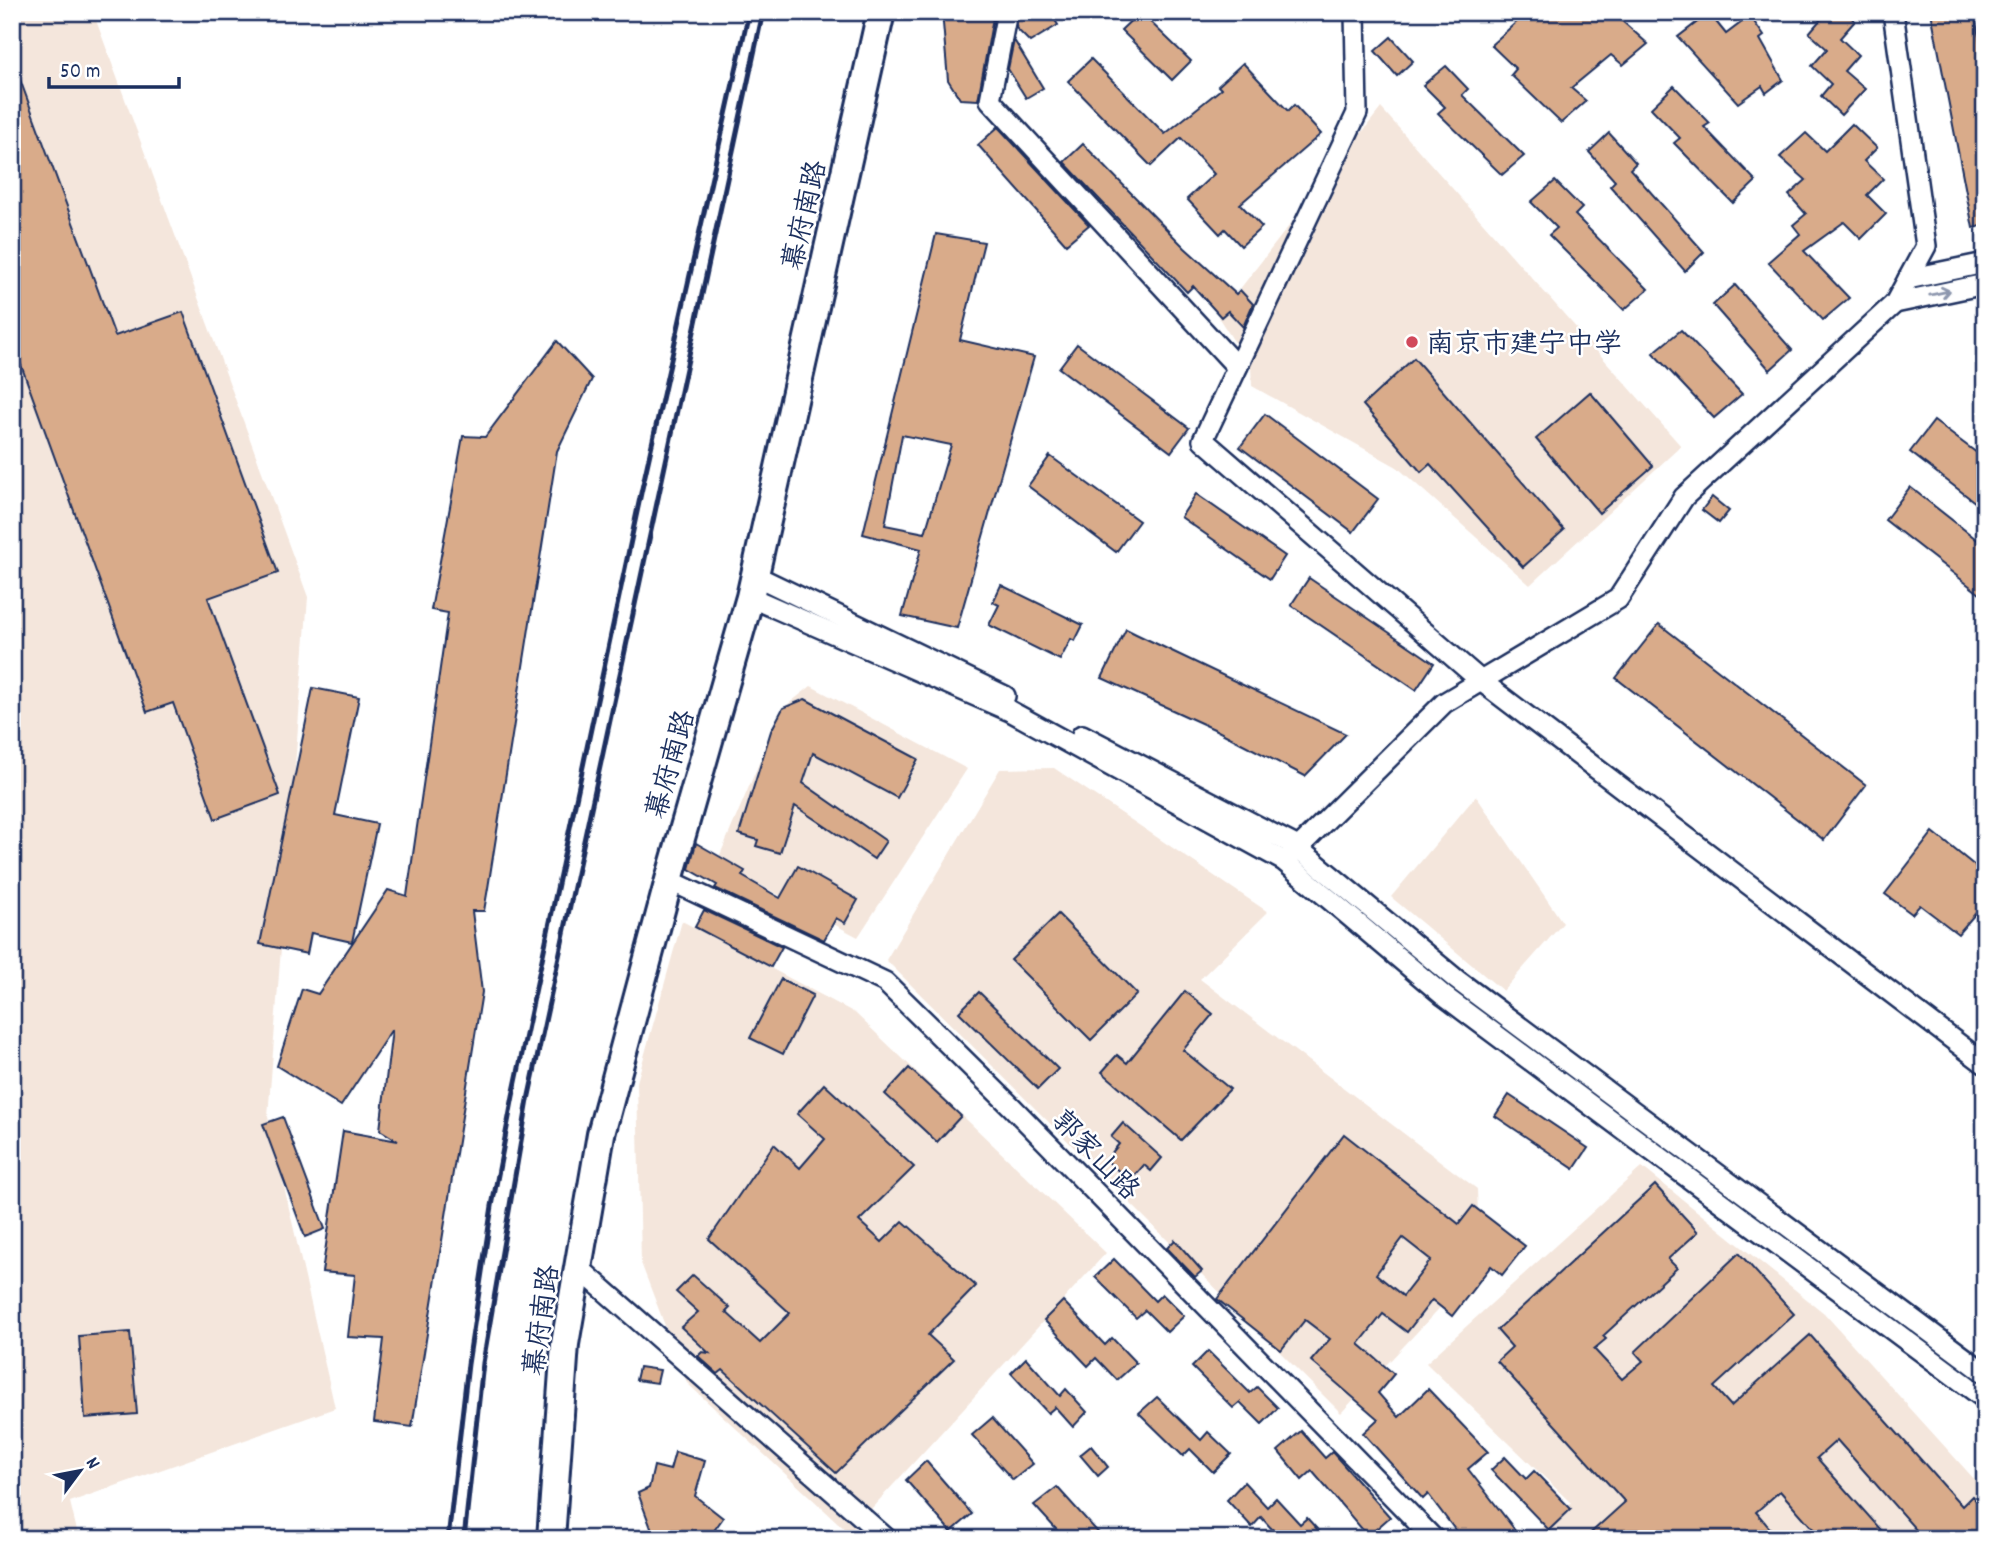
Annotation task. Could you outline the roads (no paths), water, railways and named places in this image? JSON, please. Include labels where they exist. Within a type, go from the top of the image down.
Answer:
[{"type":"street","name":"幕府南路","points":[[551,1539],[565,1344],[601,1134],[668,880],[752,586],[881,12]]},
{"type":"street","points":[[1007,12],[990,100],[1237,367]]},
{"type":"street","points":[[1355,12],[1357,113],[1203,440],[1481,681],[1985,1064]]},
{"type":"street","points":[[1284,861],[1444,703],[1618,600],[1684,497],[1895,303],[1926,246],[1893,12]]},
{"type":"street","points":[[1908,279],[1985,263]]},
{"type":"street","points":[[1895,303],[1985,284]]},
{"type":"street","points":[[752,586],[1010,711],[1284,861],[1444,996],[1985,1399]]},
{"type":"street","points":[[752,586],[952,668],[1294,845],[1457,980],[1985,1373]]},
{"type":"street","name":"郭家山路","points":[[668,880],[885,982],[1012,1107],[1434,1539]]},
{"type":"street","points":[[579,1268],[887,1539]]},
{"type":"railway","points":[[448,1539],[468,1364],[492,1206],[513,1096],[641,493],[749,12]]},
{"type":"railway","points":[[464,1539],[483,1363],[528,1100],[763,12]]},
{"type":"place","name":"南京市建宁中学","points":[[1412,342]]}]
